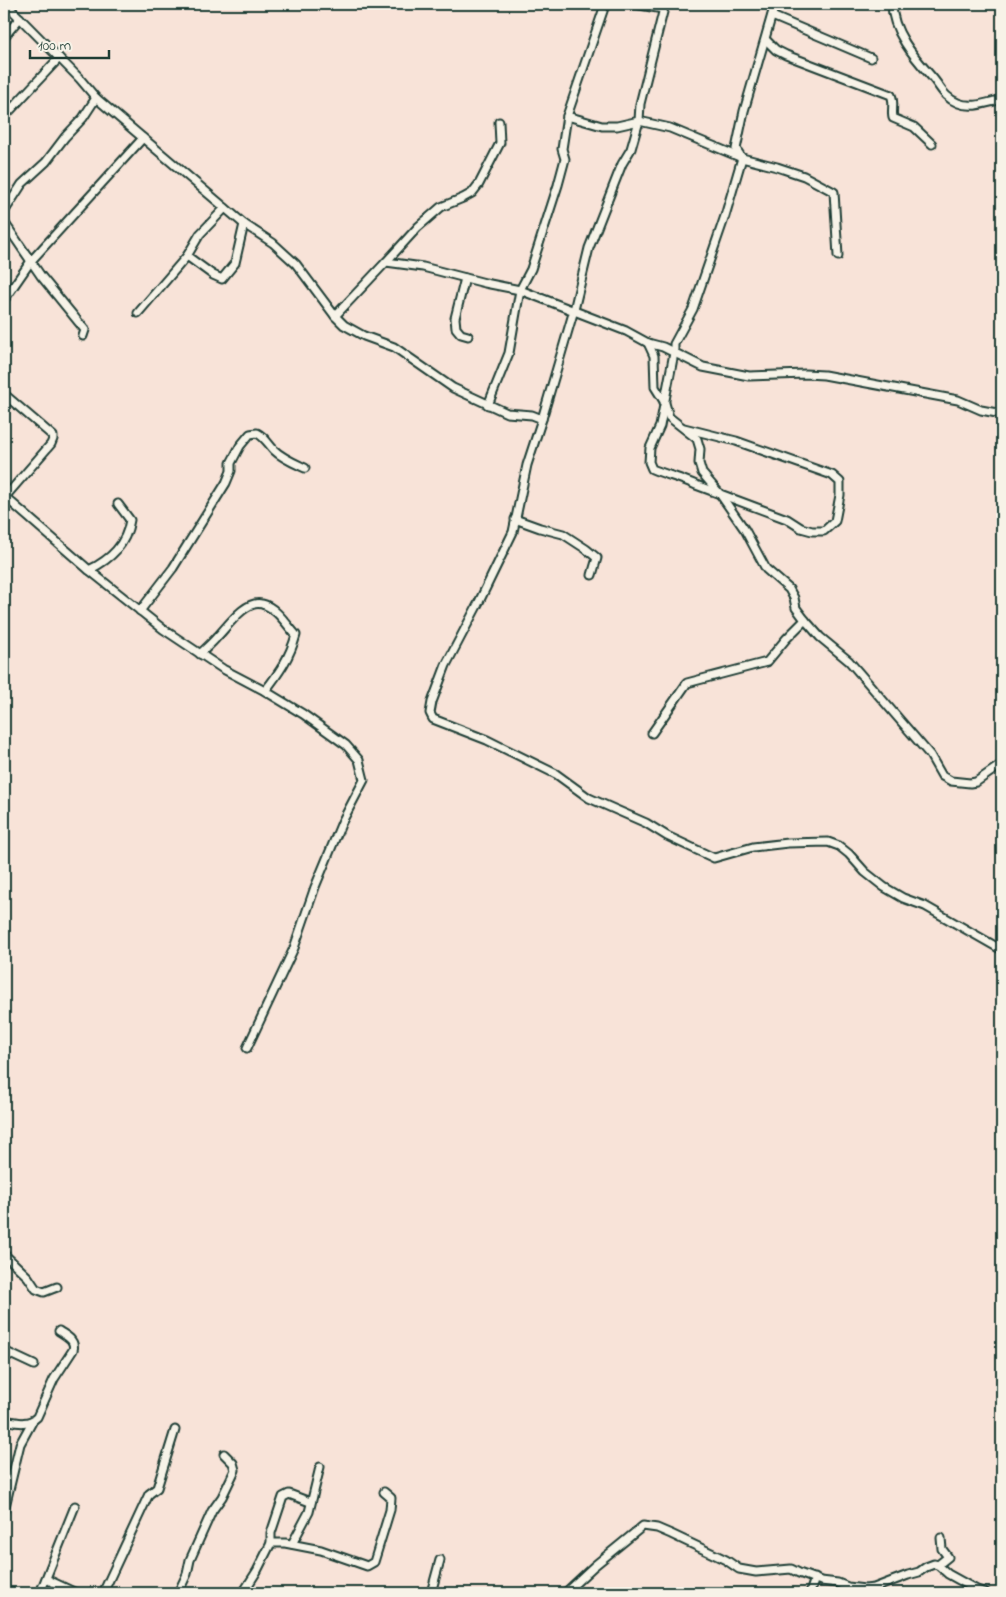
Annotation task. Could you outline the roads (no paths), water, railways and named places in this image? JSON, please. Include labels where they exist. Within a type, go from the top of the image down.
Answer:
[{"type":"street","points":[[6,4],[80,79],[96,98],[244,224],[273,243],[296,264],[335,316],[344,325],[364,336],[394,347],[453,388],[488,405],[507,413],[532,415],[542,419]]},
{"type":"street","points":[[488,405],[510,353],[520,290],[531,270],[558,186],[565,158],[562,148],[567,116],[607,4]]},
{"type":"street","points":[[634,4],[664,6],[631,149],[622,164],[590,248],[574,310],[527,465],[512,532],[478,604],[446,665],[432,702],[430,713],[433,719],[487,740],[556,774],[590,798],[646,823],[667,836],[714,858],[753,848],[788,842],[828,842],[839,846],[865,872],[884,887],[903,898],[925,906],[1002,950]]},
{"type":"street","points":[[742,158],[736,149],[744,112],[775,4]]},
{"type":"street","points":[[892,4],[896,28],[919,64],[932,77],[943,94],[959,104],[977,106],[995,101]]},
{"type":"street","points":[[772,16],[871,58]]},
{"type":"street","points":[[4,37],[20,18]]},
{"type":"street","points":[[766,40],[776,50],[786,55],[891,95],[894,100],[892,114],[894,118],[914,127],[932,144]]},
{"type":"street","points":[[4,117],[59,58]]},
{"type":"street","points":[[4,212],[22,184],[46,162],[64,138],[83,118],[96,98]]},
{"type":"street","points":[[567,116],[602,126],[617,126],[639,120],[670,128],[742,158],[804,176],[834,192],[838,256]]},
{"type":"street","points":[[335,316],[418,227],[441,208],[472,193],[479,184],[500,144],[499,122]]},
{"type":"street","points":[[4,300],[31,261],[144,138]]},
{"type":"street","points":[[684,428],[736,441],[781,459],[832,475],[840,482],[840,495],[835,521],[824,531],[812,531],[801,528],[787,519],[682,478],[652,469],[649,462],[650,448],[660,426],[665,403],[674,344],[693,309],[725,216],[742,158]]},
{"type":"street","points":[[138,312],[187,256],[200,234],[225,208]]},
{"type":"street","points":[[4,222],[13,238],[41,276],[85,330],[83,336]]},
{"type":"street","points":[[187,256],[213,275],[222,278],[235,263],[244,224]]},
{"type":"street","points":[[386,262],[423,267],[520,290],[626,331],[648,343],[663,347],[703,368],[749,376],[824,375],[958,400],[981,410],[1002,414]]},
{"type":"street","points":[[466,278],[455,318],[456,328],[461,334],[468,336]]},
{"type":"street","points":[[648,343],[654,356],[653,375],[655,388],[665,403],[669,417],[697,439],[700,449],[699,463],[702,473],[720,494],[745,530],[766,569],[789,589],[794,598],[796,608],[805,620],[830,646],[849,661],[930,755],[942,776],[957,783],[976,782],[1002,764]]},
{"type":"street","points":[[4,394],[53,436],[51,444],[4,497],[89,570],[163,629],[223,669],[303,714],[346,745],[358,760],[364,780],[342,822],[294,948],[247,1048]]},
{"type":"street","points":[[140,611],[173,568],[226,484],[230,463],[243,440],[250,434],[257,433],[264,436],[274,450],[305,468]]},
{"type":"street","points":[[89,570],[106,562],[114,553],[129,528],[130,520],[118,504]]},
{"type":"street","points":[[515,519],[563,534],[586,549],[597,558],[592,575]]},
{"type":"street","points":[[200,654],[232,619],[254,603],[262,604],[274,610],[296,635],[292,651],[280,672],[265,691]]},
{"type":"street","points":[[652,733],[687,683],[767,662],[805,620]]},
{"type":"street","points":[[4,1254],[28,1277],[36,1289],[44,1292],[56,1287]]},
{"type":"street","points":[[4,1511],[20,1444],[32,1422],[37,1417],[54,1379],[73,1350],[74,1345],[72,1341],[59,1331]]},
{"type":"street","points":[[4,1351],[34,1365]]},
{"type":"street","points":[[4,1420],[32,1422]]},
{"type":"street","points":[[103,1593],[149,1494],[157,1488],[175,1430]]},
{"type":"street","points":[[178,1593],[187,1574],[190,1560],[212,1511],[222,1497],[235,1470],[233,1463],[224,1454]]},
{"type":"street","points":[[292,1544],[309,1512],[320,1467]]},
{"type":"street","points":[[271,1543],[285,1542],[321,1550],[367,1566],[374,1562],[390,1510],[391,1498],[384,1492]]},
{"type":"street","points":[[242,1593],[271,1543],[271,1534],[283,1498],[289,1494],[310,1502]]},
{"type":"street","points":[[40,1593],[74,1506]]},
{"type":"street","points":[[565,1593],[594,1566],[643,1526],[656,1528],[672,1534],[726,1560],[739,1569],[756,1572],[791,1569],[815,1578],[838,1583],[848,1588],[874,1588],[919,1572],[926,1566],[934,1564],[938,1565],[948,1574],[986,1593]]},
{"type":"street","points":[[938,1565],[948,1557],[942,1550],[941,1538]]},
{"type":"street","points":[[431,1593],[440,1560]]},
{"type":"street","points":[[810,1593],[815,1578]]},
{"type":"street","points":[[46,1579],[76,1593]]}]
